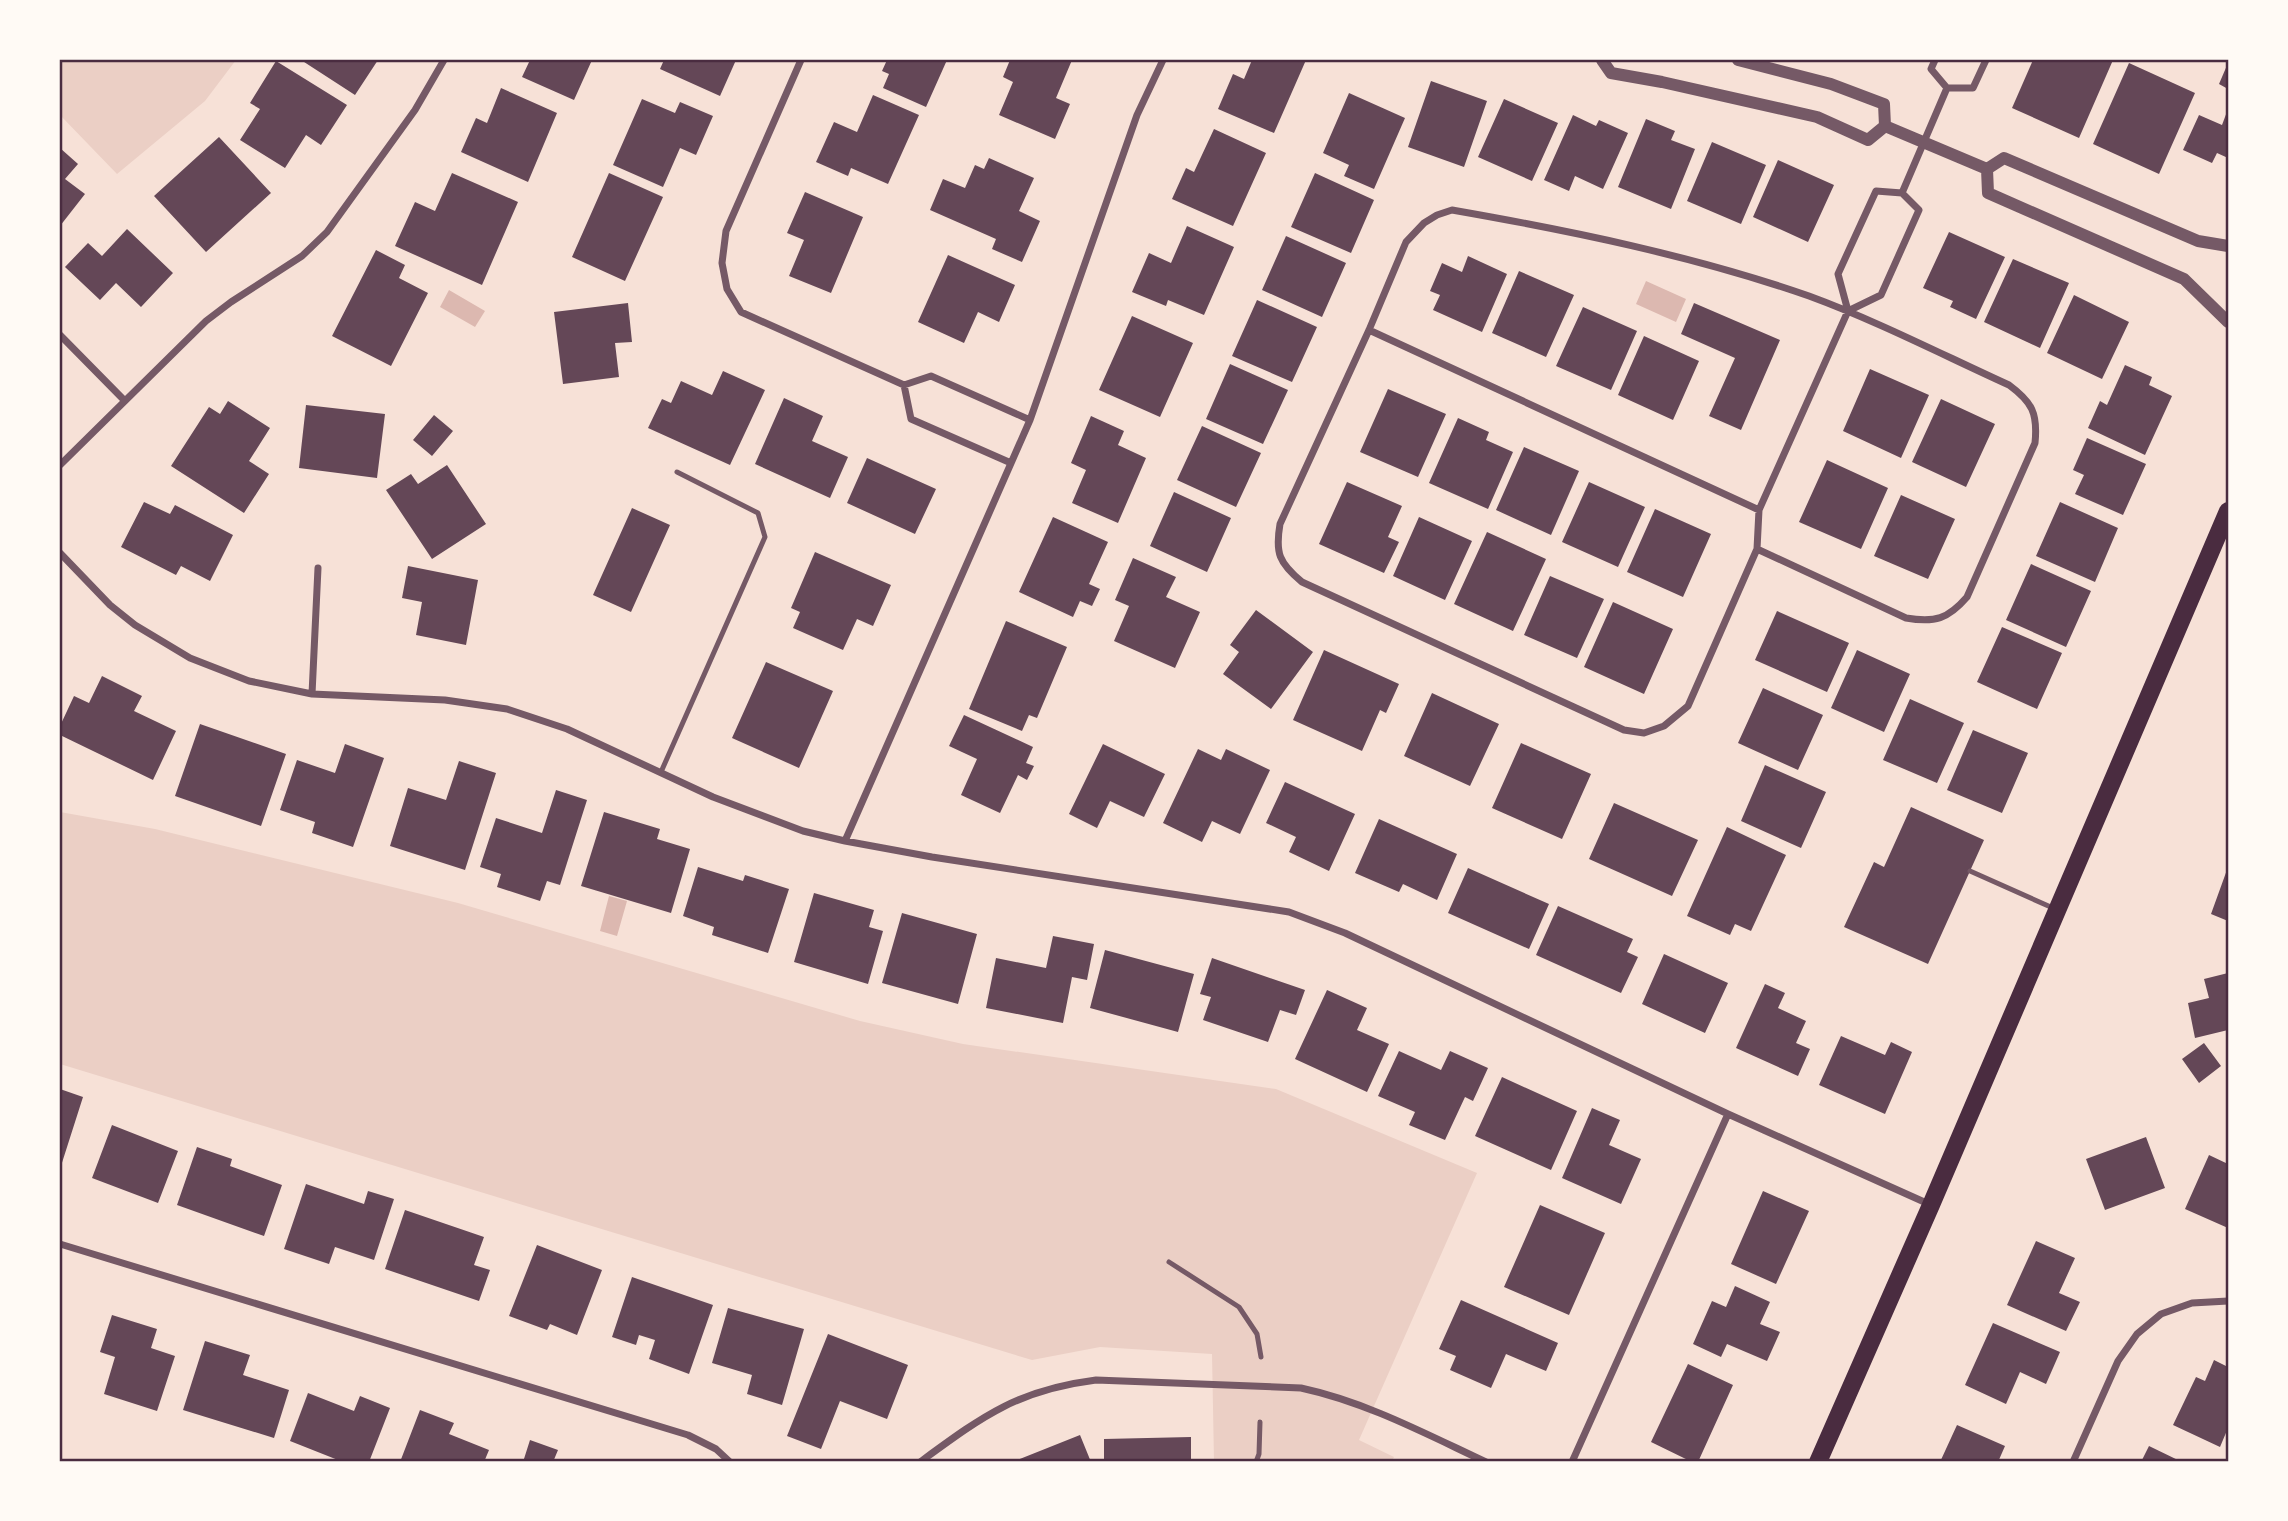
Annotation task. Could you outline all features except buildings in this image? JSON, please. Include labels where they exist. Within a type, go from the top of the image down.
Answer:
[{"type":"main road","points":[[1818,1461],[2226,520]]},
{"type":"street","points":[[60,465],[206,321],[302,256],[327,232],[415,110],[444,60]]},
{"type":"street","points":[[801,60],[726,231],[722,263],[727,289],[741,312],[904,385],[931,376],[1030,420]]},
{"type":"street","points":[[845,841],[1030,420],[1137,115],[1163,60]]},
{"type":"street","points":[[1602,60],[1611,73],[1817,117],[1868,140],[1885,126]]},
{"type":"street","points":[[1738,60],[1831,84],[1884,104],[1885,126]]},
{"type":"street","points":[[1935,60],[1931,69],[1947,88],[1973,88],[1986,60]]},
{"type":"street","points":[[1902,193],[1947,88]]},
{"type":"street","points":[[1885,126],[1987,169]]},
{"type":"street","points":[[1987,169],[2004,158],[2198,241],[2228,246]]},
{"type":"street","points":[[1987,169],[1988,193],[2184,279],[2228,322]]},
{"type":"street","points":[[1757,549],[1906,618],[1940,619],[1956,610],[1967,597],[2035,443],[2037,426],[2034,411],[2024,396],[2009,384],[1848,311],[1797,292],[1669,255],[1452,210],[1424,223],[1406,242],[1369,330],[1280,524],[1278,538],[1279,556],[1287,569],[1302,582],[1624,730],[1644,733],[1664,726],[1688,706],[1757,549],[1759,510],[1848,311],[1838,274],[1876,191],[1902,193],[1919,210],[1881,295],[1848,311]]},
{"type":"street","points":[[1369,330],[1759,510]]},
{"type":"street","points":[[60,334],[124,400]]},
{"type":"street","points":[[904,385],[911,419],[1011,463]]},
{"type":"street","points":[[60,554],[110,605],[162,643],[219,671],[249,681],[312,694],[445,699],[507,709],[567,729],[713,797],[803,831],[932,857],[1289,912],[1345,933],[1728,1114],[1931,1205]]},
{"type":"street","points":[[312,694],[318,568]]},
{"type":"street","points":[[1572,1461],[1728,1114]]},
{"type":"street","points":[[60,1244],[688,1434],[716,1449],[730,1461]]},
{"type":"street","points":[[2073,1461],[2119,1361],[2137,1334],[2161,1314],[2192,1303],[2228,1301]]},
{"type":"street","points":[[920,1461],[977,1420],[1004,1405],[1034,1392],[1096,1380],[1301,1388],[1362,1405],[1486,1461]]},
{"type":"lane","points":[[661,772],[765,537],[758,513],[677,472]]},
{"type":"lane","points":[[1970,871],[2058,909]]},
{"type":"lane","points":[[1169,1262],[1239,1307],[1257,1334],[1261,1357]]},
{"type":"lane","points":[[1256,1461],[1259,1454],[1259,1422]]},
{"type":"shaded area","points":[[60,60],[236,60],[205,101],[117,174],[60,115]]},
{"type":"shaded area","points":[[1646,281],[1686,299],[1676,322],[1636,304]]},
{"type":"shaded area","points":[[449,290],[485,311],[475,327],[440,307]]},
{"type":"shaded area","points":[[60,812],[155,829],[458,903],[860,1021],[963,1044],[1276,1089],[1477,1173],[1359,1440],[1394,1457],[1392,1461],[1214,1461],[1212,1354],[1100,1347],[1032,1360],[60,1064]]},
{"type":"shaded area","points":[[609,896],[627,901],[617,936],[600,931]]}]
